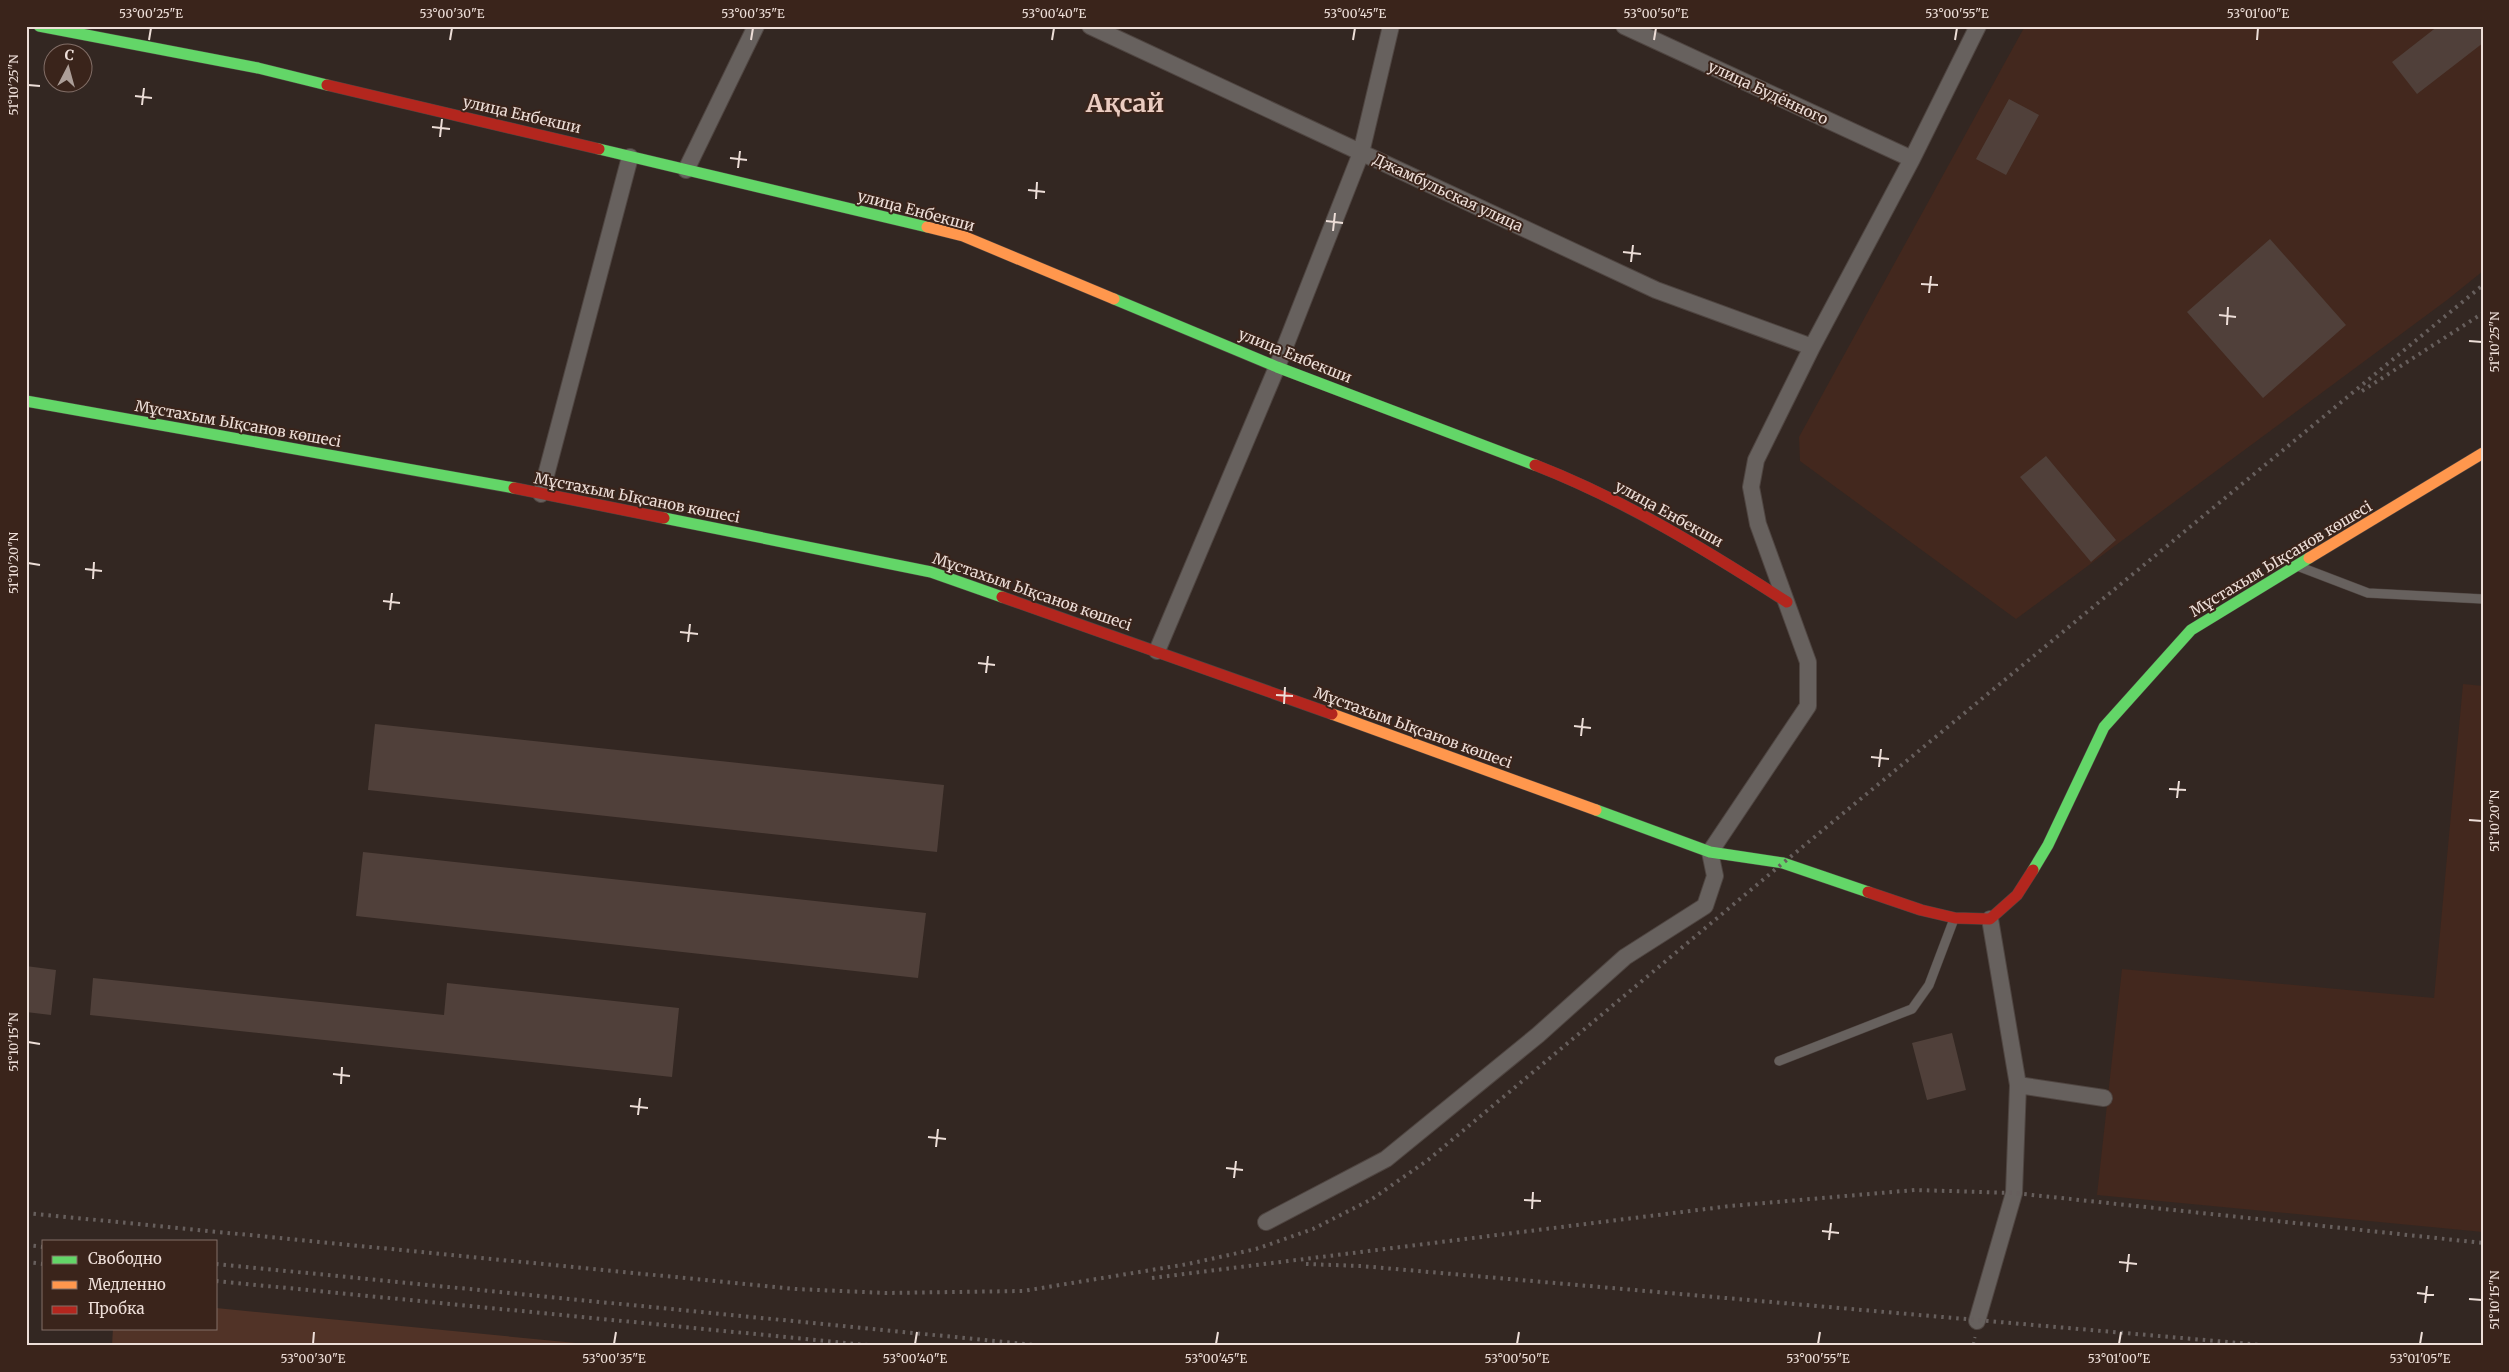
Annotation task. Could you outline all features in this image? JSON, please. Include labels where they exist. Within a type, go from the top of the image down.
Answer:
[{"type":"main road","name":"улица Енбекши","points":[[39,26],[258,68],[963,236],[1278,367],[1584,484],[1692,542],[1787,602]]},
{"type":"main road","name":"Мұстахым Ықсанов көшесі","points":[[26,401],[541,494],[931,572],[1157,650],[1710,852],[1783,862],[1921,910],[1955,918],[1990,919],[2017,895],[2048,844],[2104,727],[2191,630],[2483,453]]},
{"type":"street","points":[[686,170],[756,26]]},
{"type":"street","name":"Джамбульская улица","points":[[1090,26],[1656,290],[1812,347]]},
{"type":"street","points":[[1157,650],[1278,367],[1362,153],[1391,26]]},
{"type":"street","name":"улица Будённого","points":[[1624,26],[1912,159]]},
{"type":"street","points":[[1266,1222],[1386,1159],[1538,1035],[1625,956],[1705,906],[1715,876],[1710,852],[1808,706],[1808,662],[1758,524],[1751,488],[1756,460],[1812,347],[1912,159],[1978,26]]},
{"type":"street","points":[[541,494],[630,157]]},
{"type":"street","points":[[1977,1322],[2014,1193],[2018,1086],[1990,919]]},
{"type":"street","points":[[2018,1086],[2104,1098]]},
{"type":"lane","points":[[2297,566],[2368,593],[2483,599]]},
{"type":"lane","points":[[1780,1061],[1912,1009],[1929,986],[1955,918]]},
{"type":"shaded area","points":[[2025,26],[2483,26],[2483,271],[2447,300],[2016,619],[1800,461],[1799,437]]},
{"type":"shaded area","points":[[2463,684],[2483,686],[2483,1232],[2097,1195],[2122,969],[2434,998]]},
{"type":"shaded area","points":[[218,1308],[607,1346],[112,1346],[113,1330],[218,1330]]},
{"type":"building","points":[[2438,26],[2483,26],[2483,43],[2417,94],[2392,62]]},
{"type":"building","points":[[2009,99],[2039,115],[2006,175],[1976,159]]},
{"type":"building","points":[[2270,239],[2346,325],[2263,398],[2187,312]]},
{"type":"building","points":[[2046,456],[2116,540],[2091,562],[2020,477]]},
{"type":"building","points":[[375,724],[944,785],[937,852],[368,790]]},
{"type":"building","points":[[363,852],[926,913],[918,978],[356,916]]},
{"type":"building","points":[[26,966],[56,970],[51,1015],[26,1012]]},
{"type":"building","points":[[93,978],[444,1015],[447,983],[679,1008],[672,1077],[90,1015]]},
{"type":"building","points":[[1952,1033],[1966,1090],[1927,1100],[1912,1043]]},
{"type":"railway","points":[[26,1213],[796,1289],[886,1293],[1023,1291],[1188,1264],[1256,1249],[1313,1229],[1372,1199],[1428,1160],[1783,863],[2483,285]]},
{"type":"railway","points":[[2362,391],[2483,313]]},
{"type":"railway","points":[[1152,1278],[1730,1206],[1915,1190],[2014,1193],[2483,1243]]},
{"type":"railway","points":[[26,1245],[42,1247]]},
{"type":"railway","points":[[26,1262],[42,1264]]},
{"type":"railway","points":[[218,1264],[1045,1346]]},
{"type":"railway","points":[[1306,1264],[1361,1266],[2273,1346]]},
{"type":"railway","points":[[218,1281],[877,1346]]},
{"type":"traffic: fast","points":[[39,26],[258,68],[327,85]]},
{"type":"traffic: fast","points":[[599,149],[927,227]]},
{"type":"traffic: fast","points":[[1114,299],[1277,367],[1535,465]]},
{"type":"traffic: fast","points":[[26,401],[514,488]]},
{"type":"traffic: fast","points":[[664,518],[931,572],[1002,597]]},
{"type":"traffic: fast","points":[[2033,870],[2048,845],[2104,727],[2191,630],[2309,558]]},
{"type":"traffic: fast","points":[[1596,810],[1710,852],[1783,863],[1868,892]]},
{"type":"traffic: slow","points":[[927,227],[963,236],[1114,299]]},
{"type":"traffic: slow","points":[[2309,558],[2483,453]]},
{"type":"traffic: slow","points":[[1332,714],[1596,810]]},
{"type":"traffic: jam","points":[[327,85],[599,149]]},
{"type":"traffic: jam","points":[[1535,465],[1633,510],[1695,545],[1787,602]]},
{"type":"traffic: jam","points":[[514,488],[664,518]]},
{"type":"traffic: jam","points":[[1002,597],[1332,714]]},
{"type":"traffic: jam","points":[[1868,892],[1921,910],[1955,918],[1990,919],[2017,895],[2033,870]]},
{"type":"district","name":"Ақсай","points":[[1125,103]]}]
